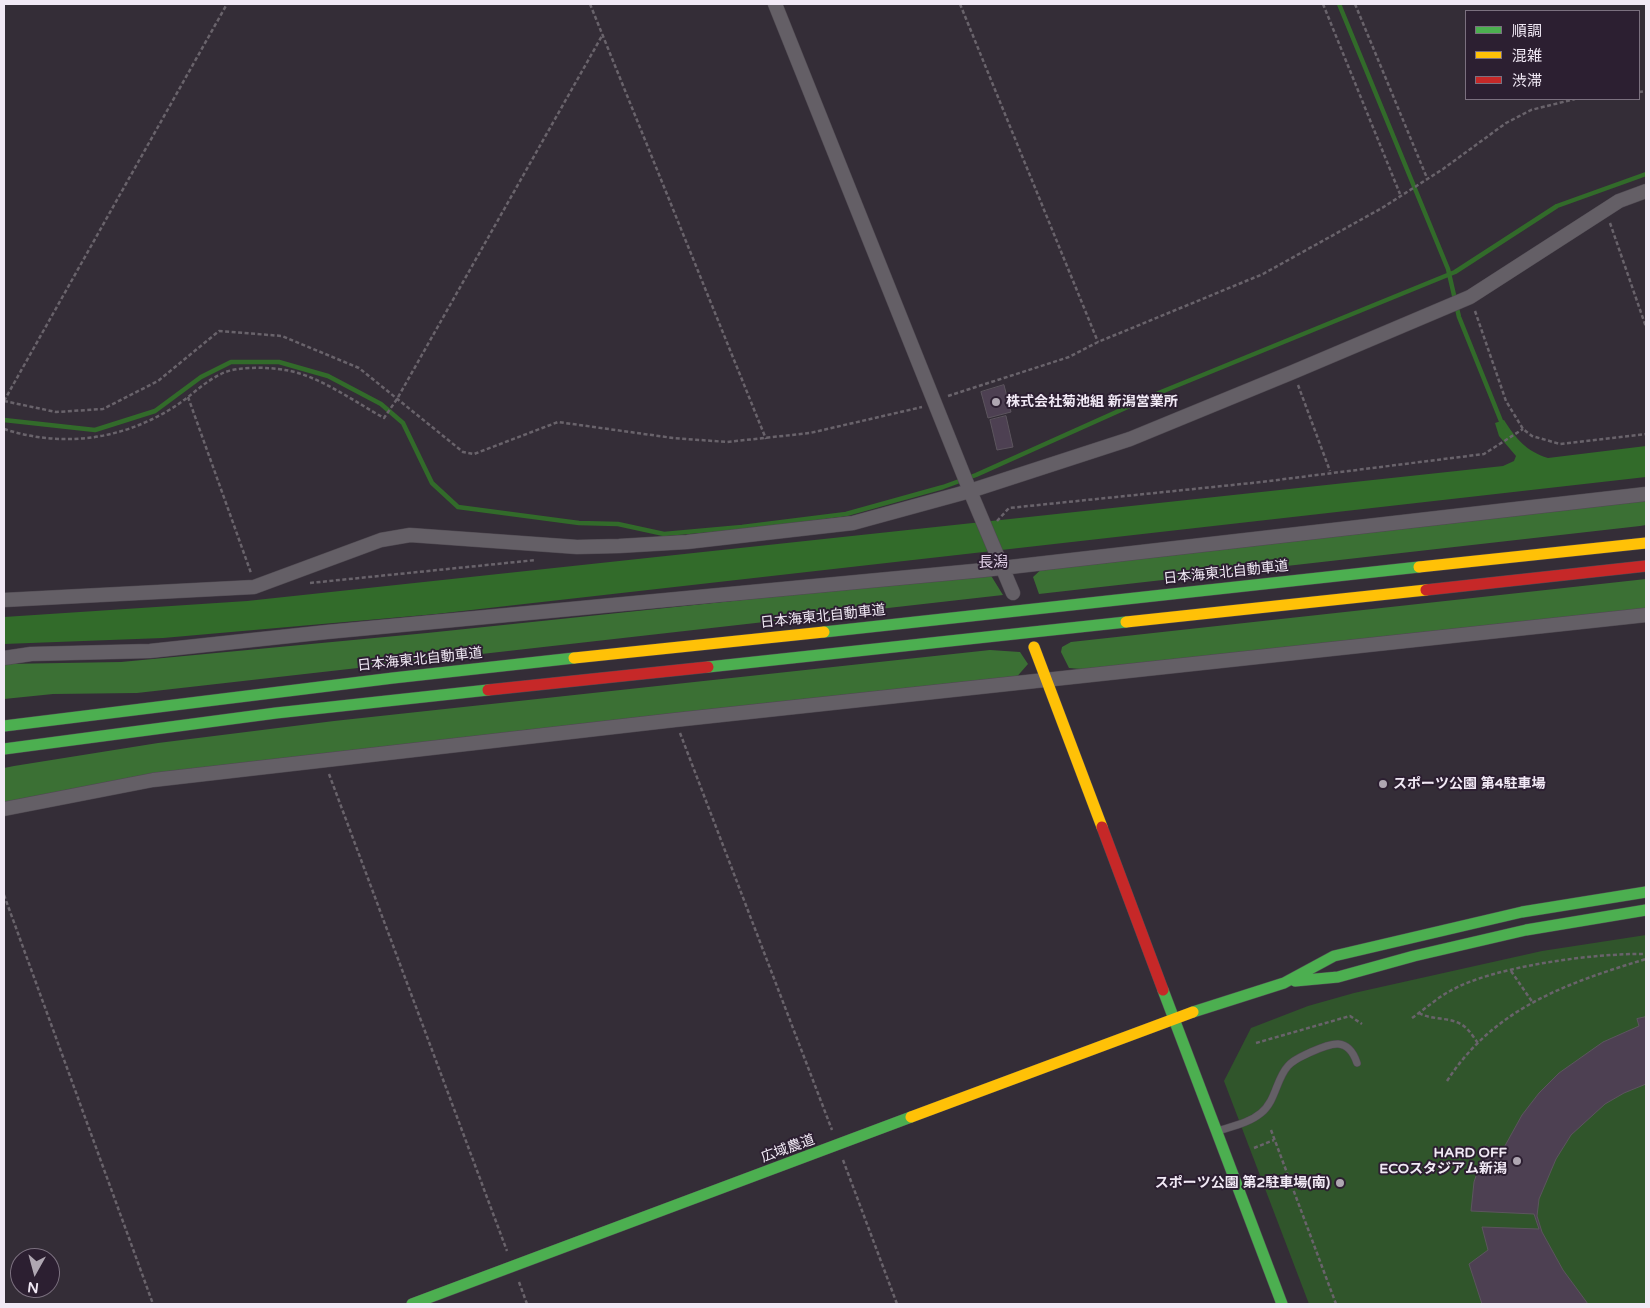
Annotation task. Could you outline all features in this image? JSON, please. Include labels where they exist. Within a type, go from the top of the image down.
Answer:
[{"type":"main road","name":"日本海東北自動車道","points":[[4,726],[402,677],[1646,543]]},
{"type":"main road","points":[[4,749],[276,713],[1646,566]]},
{"type":"main road","points":[[1034,646],[1282,1304]]},
{"type":"main road","points":[[4,718],[123,710]]},
{"type":"main road","points":[[4,756],[114,733]]},
{"type":"main road","points":[[1284,983],[1334,956],[1389,942],[1522,912],[1646,892]]},
{"type":"main road","points":[[1284,983],[1338,976],[1526,930],[1646,910]]},
{"type":"main road","name":"広域農道","points":[[412,1304],[838,1146],[1174,1018],[1284,983]]},
{"type":"street","points":[[775,4],[969,489],[1013,593]]},
{"type":"street","points":[[4,600],[254,587],[381,540],[410,535],[577,547],[687,542],[853,523],[1130,439],[1293,372],[1468,298],[1605,209],[1619,201],[1646,191]]},
{"type":"street","points":[[4,658],[31,654],[150,651],[1000,565],[1646,494]]},
{"type":"street","points":[[4,809],[153,780],[675,720],[1646,614]]},
{"type":"lane","points":[[1218,1131],[1249,1121],[1262,1112],[1273,1099],[1287,1067],[1298,1058],[1331,1043],[1344,1045],[1354,1053],[1357,1062]]},
{"type":"path","points":[[227,4],[4,401],[56,412],[103,409],[158,381],[218,332],[282,336],[359,368],[463,452],[474,454],[558,422],[614,431],[704,441],[766,439],[810,433],[909,411],[1070,357],[1098,342],[1263,274],[1406,192],[1506,123],[1531,110],[1571,100]]},
{"type":"path","points":[[590,4],[766,439]]},
{"type":"path","points":[[960,4],[1098,342]]},
{"type":"path","points":[[1323,4],[1401,195]]},
{"type":"path","points":[[1355,4],[1427,178]]},
{"type":"path","points":[[4,429],[29,438],[74,441],[132,430],[188,397],[222,373],[253,368],[286,370],[324,384],[384,418],[397,399],[593,48],[603,34]]},
{"type":"path","points":[[1605,209],[1646,327]]},
{"type":"path","points":[[1468,298],[1506,401],[1523,429],[1532,436],[1560,444],[1646,434]]},
{"type":"path","points":[[1293,372],[1331,472]]},
{"type":"path","points":[[188,397],[249,563],[254,587]]},
{"type":"path","points":[[1001,515],[1009,508],[1262,482],[1484,454],[1523,429]]},
{"type":"path","points":[[303,583],[539,559]]},
{"type":"path","points":[[675,720],[897,1304]]},
{"type":"path","points":[[325,760],[527,1304]]},
{"type":"path","points":[[4,895],[153,1304]]},
{"type":"path","points":[[1412,1018],[1449,991],[1476,979],[1574,959],[1621,953],[1646,954]]},
{"type":"path","points":[[1447,1082],[1457,1066],[1478,1043],[1510,1017],[1549,992],[1587,976],[1646,958]]},
{"type":"path","points":[[1511,971],[1533,1003]]},
{"type":"path","points":[[1419,1013],[1427,1018],[1452,1020],[1465,1026],[1478,1043]]},
{"type":"path","points":[[1256,1043],[1350,1016],[1362,1024]]},
{"type":"path","points":[[1271,1130],[1336,1304]]},
{"type":"path","points":[[1254,1148],[1274,1140]]},
{"type":"shaded area","points":[[1504,420],[1522,444],[1548,458],[1646,446],[1646,477],[436,614],[163,638],[4,644],[4,617],[247,601],[1503,466],[1514,461],[1516,456],[1499,436],[1495,423]]},
{"type":"shaded area","points":[[1646,497],[1646,525],[1640,526],[1039,594],[1033,577],[1046,565]]},
{"type":"shaded area","points":[[990,574],[1003,595],[137,693],[53,694],[4,699],[4,664],[121,662],[427,633]]},
{"type":"shaded area","points":[[1646,579],[1646,619],[1093,670],[1069,668],[1061,652],[1062,647],[1071,642]]},
{"type":"shaded area","points":[[990,650],[1020,652],[1028,664],[1014,680],[577,727],[525,730],[478,740],[4,805],[4,768],[158,743],[334,721]]},
{"type":"shaded area","points":[[1646,935],[1646,1304],[1309,1304],[1224,1081],[1251,1028],[1308,1006],[1354,993],[1542,951]]},
{"type":"building","name":"株式会社菊池組 新潟営業所","points":[[1004,385],[1011,412],[988,418],[981,392]]},
{"type":"building","points":[[1006,416],[1013,447],[997,450],[990,420]]},
{"type":"building","name":"HARD OFF ECOスタジアム新潟","points":[[1646,1017],[1646,1084],[1624,1093],[1605,1104],[1571,1135],[1556,1159],[1539,1199],[1537,1216],[1542,1232],[1563,1270],[1588,1304],[1482,1304],[1469,1264],[1488,1250],[1482,1227],[1539,1229],[1534,1214],[1471,1211],[1474,1182],[1486,1146],[1501,1153],[1522,1115],[1539,1093],[1559,1073],[1603,1042],[1639,1026],[1637,1019]]},
{"type":"waterway","points":[[1339,4],[1448,269],[1459,317],[1503,426]]},
{"type":"waterway","points":[[4,420],[95,430],[155,411],[201,377],[231,362],[279,362],[328,376],[381,404],[403,423],[432,483],[458,507],[579,523],[618,524],[664,534],[742,527],[846,514],[943,487],[976,475],[1161,392],[1455,272],[1557,206],[1646,174]]},
{"type":"traffic: fast","points":[[824,632],[1419,567]]},
{"type":"traffic: fast","points":[[708,667],[1126,622]]},
{"type":"traffic: fast","points":[[4,726],[393,678],[574,658]]},
{"type":"traffic: fast","points":[[4,749],[276,713],[488,690]]},
{"type":"traffic: fast","points":[[1193,1012],[1284,983],[1334,956],[1522,912],[1646,892]]},
{"type":"traffic: fast","points":[[1295,981],[1338,977],[1414,956],[1526,930],[1646,910]]},
{"type":"traffic: fast","points":[[1163,990],[1282,1304]]},
{"type":"traffic: fast","points":[[412,1304],[911,1117]]},
{"type":"traffic: slow","points":[[1419,567],[1646,543]]},
{"type":"traffic: slow","points":[[1126,622],[1426,590]]},
{"type":"traffic: slow","points":[[574,658],[824,632]]},
{"type":"traffic: slow","points":[[1034,647],[1102,827]]},
{"type":"traffic: slow","points":[[911,1117],[1193,1012]]},
{"type":"traffic: jam","points":[[1426,590],[1646,566]]},
{"type":"traffic: jam","points":[[488,690],[708,667]]},
{"type":"traffic: jam","points":[[1102,827],[1163,990]]},
{"type":"place","name":"株式会社菊池組 新潟営業所","points":[[996,402]]},
{"type":"place","name":"スポーツ公園 第4駐車場","points":[[1383,784]]},
{"type":"place","name":"HARD OFF ECOスタジアム新潟","points":[[1517,1161]]},
{"type":"place","name":"スポーツ公園 第2駐車場(南)","points":[[1340,1183]]},
{"type":"district","name":"長潟","points":[[993,563]]}]
